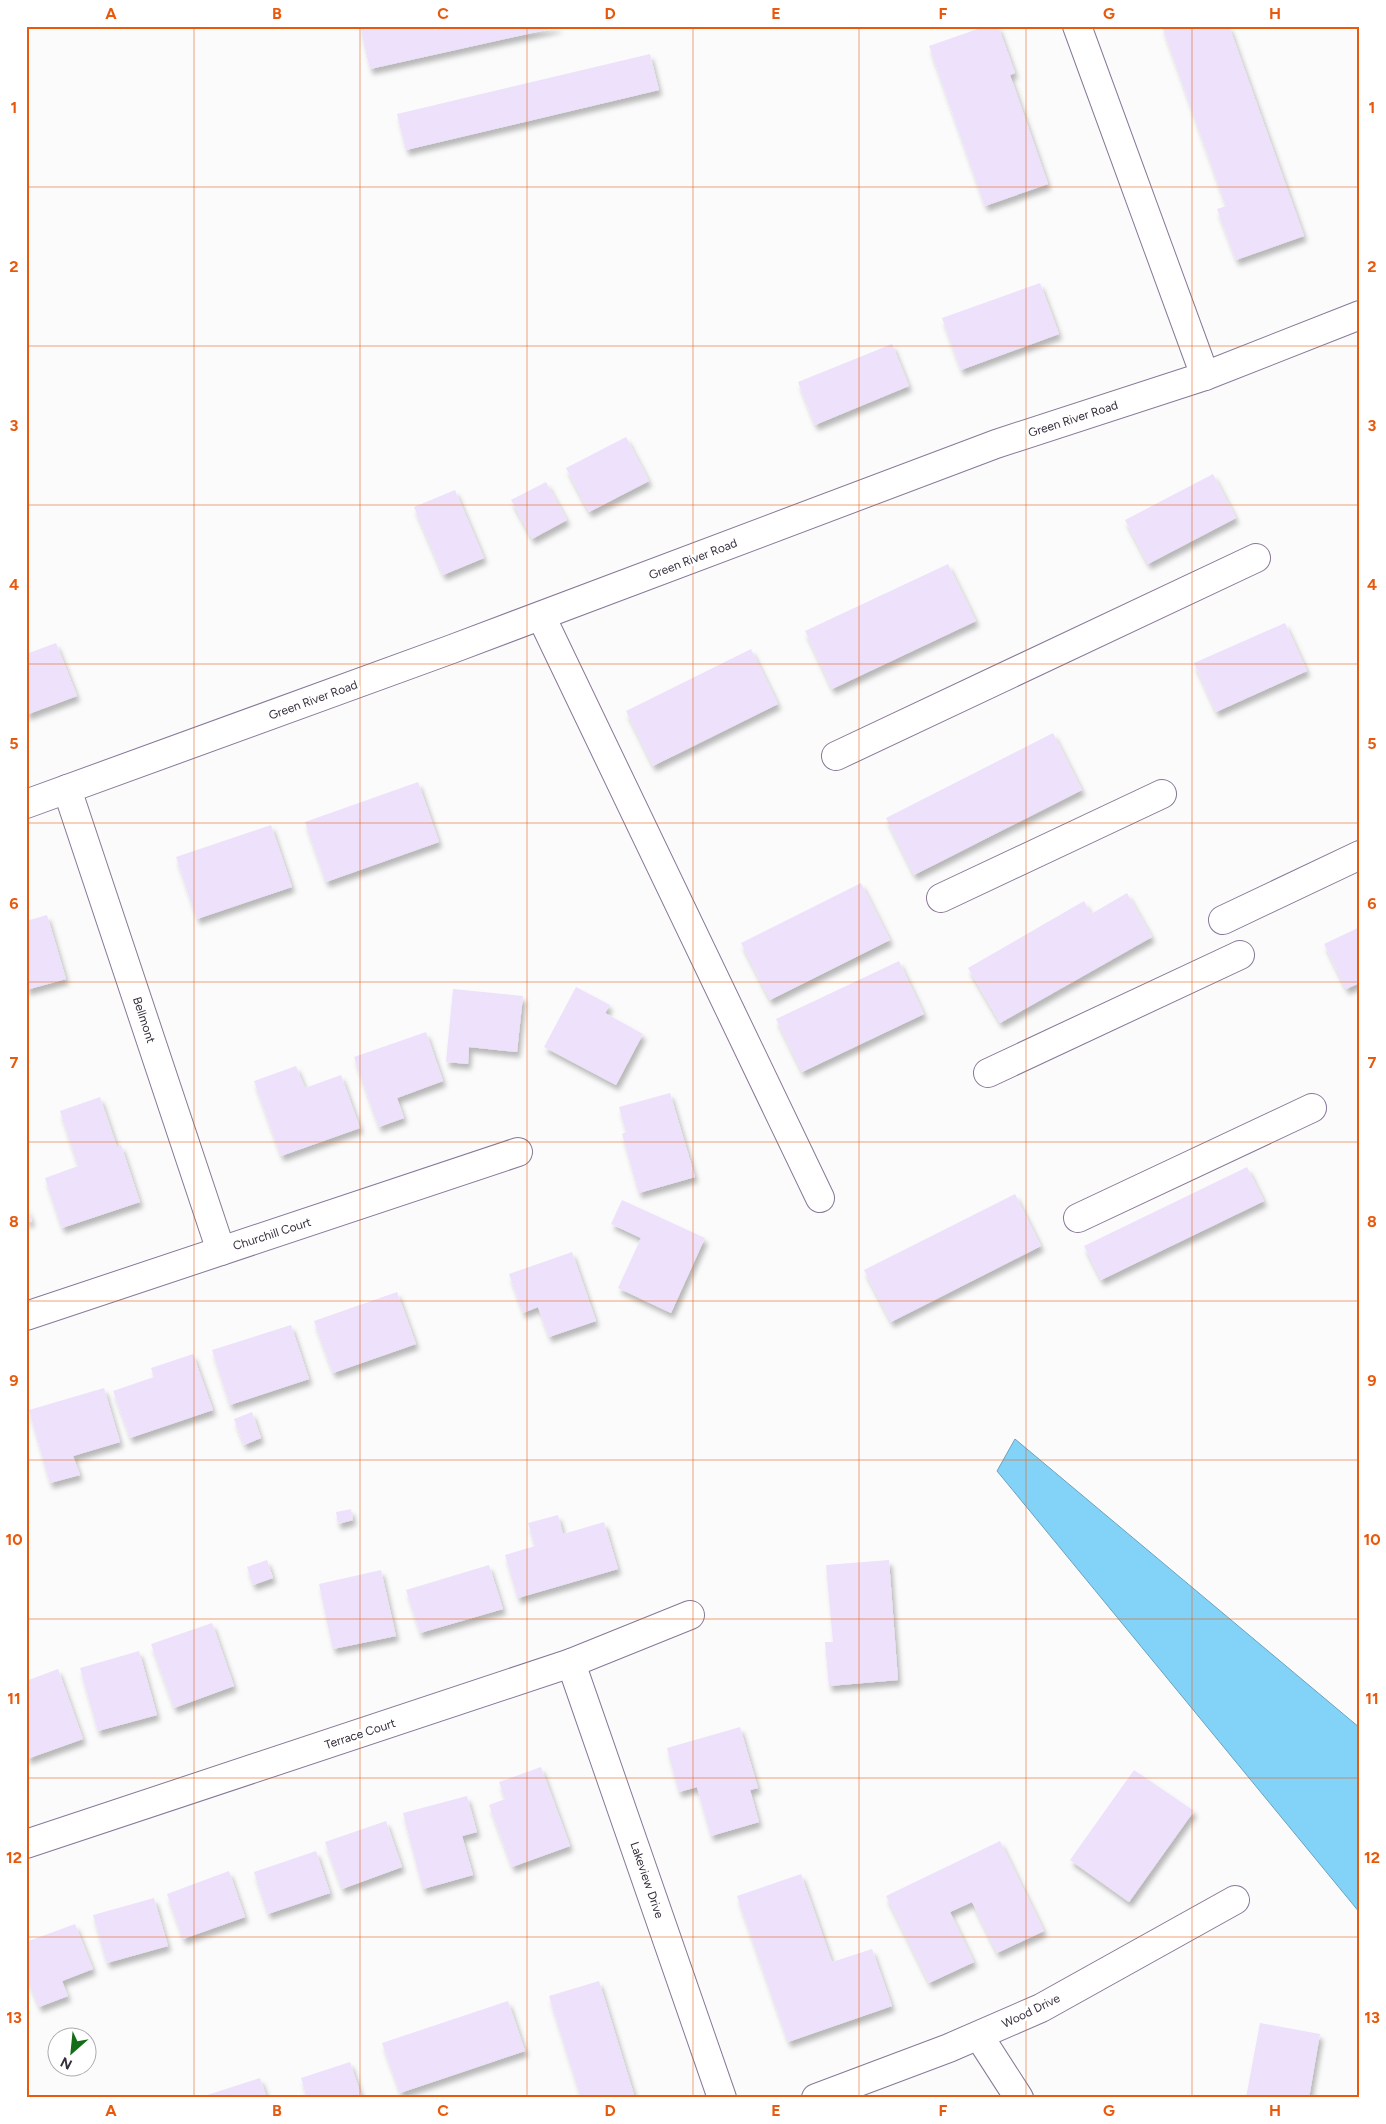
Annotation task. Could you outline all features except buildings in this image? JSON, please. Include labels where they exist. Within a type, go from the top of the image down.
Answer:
[{"type":"street","points":[[1077,26],[1205,376]]},
{"type":"street","name":"Green River Road","points":[[26,804],[541,616],[996,444],[1205,376],[1360,315]]},
{"type":"street","points":[[836,756],[1256,558]]},
{"type":"street","points":[[541,616],[820,1198]]},
{"type":"street","name":"Bellmont","points":[[67,789],[221,1251]]},
{"type":"street","points":[[940,898],[1162,794]]},
{"type":"street","points":[[1223,920],[1360,855]]},
{"type":"street","points":[[988,1073],[1240,955]]},
{"type":"street","points":[[1078,1218],[1312,1108]]},
{"type":"street","name":"Churchill Court","points":[[26,1316],[518,1152]]},
{"type":"street","name":"Terrace Court","points":[[26,1844],[571,1663],[690,1615]]},
{"type":"street","name":"Lakeview Drive","points":[[571,1663],[722,2098]]},
{"type":"street","name":"Wood Drive","points":[[816,2098],[978,2036],[1040,2008],[1235,1900]]},
{"type":"street","points":[[978,2036],[1019,2098]]},
{"type":"water","points":[[1015,1439],[1360,1728],[1360,1913],[997,1471]]}]
